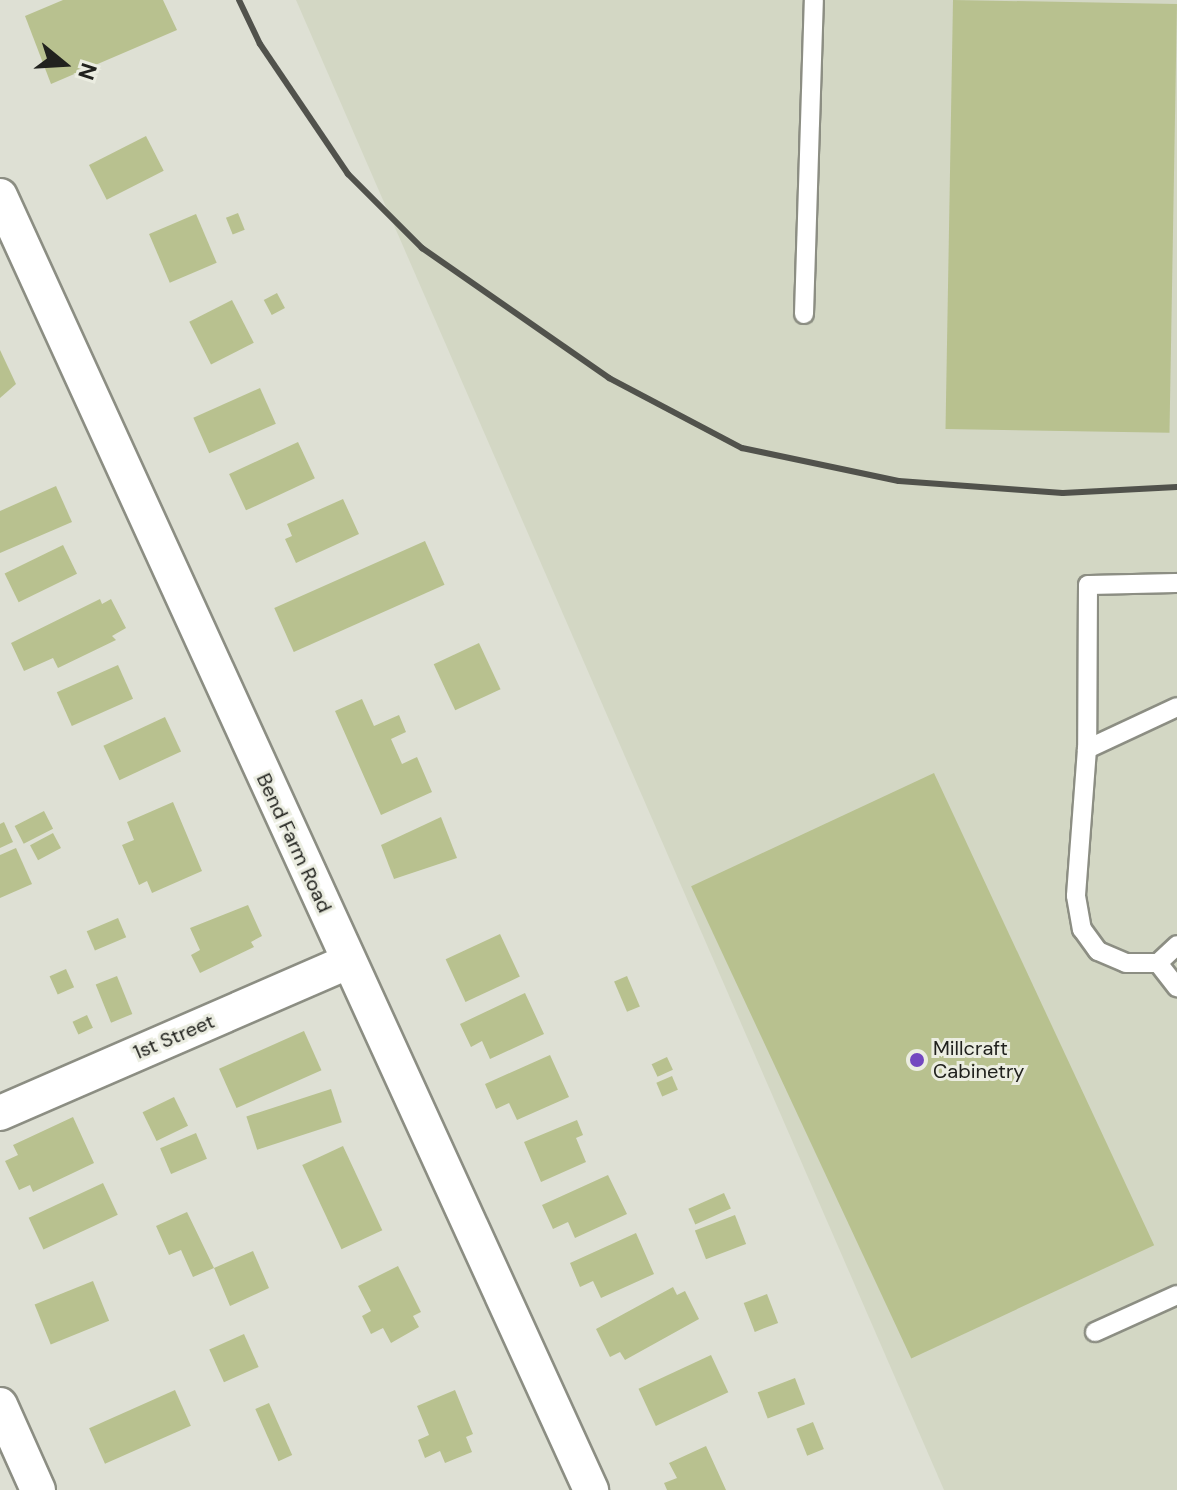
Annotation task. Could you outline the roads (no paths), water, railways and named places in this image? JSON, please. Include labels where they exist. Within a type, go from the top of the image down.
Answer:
[{"type":"street","name":"Bend Farm Road","points":[[0,196],[591,1490]]},
{"type":"street","name":"1st Street","points":[[0,1113],[348,962]]},
{"type":"street","points":[[0,1405],[38,1490]]},
{"type":"lane","points":[[804,314],[814,0]]},
{"type":"lane","points":[[1177,583],[1088,585],[1087,749],[1076,896],[1082,929],[1098,951],[1126,963],[1158,963],[1177,945]]},
{"type":"lane","points":[[1087,749],[1177,707]]},
{"type":"lane","points":[[1158,963],[1177,987]]},
{"type":"lane","points":[[1095,1332],[1177,1295]]},
{"type":"railway","points":[[239,0],[260,44],[348,174],[422,248],[609,378],[742,448],[899,481],[1063,493],[1177,487]]},
{"type":"place","name":"Millcraft Cabinetry","points":[[917,1060]]}]
